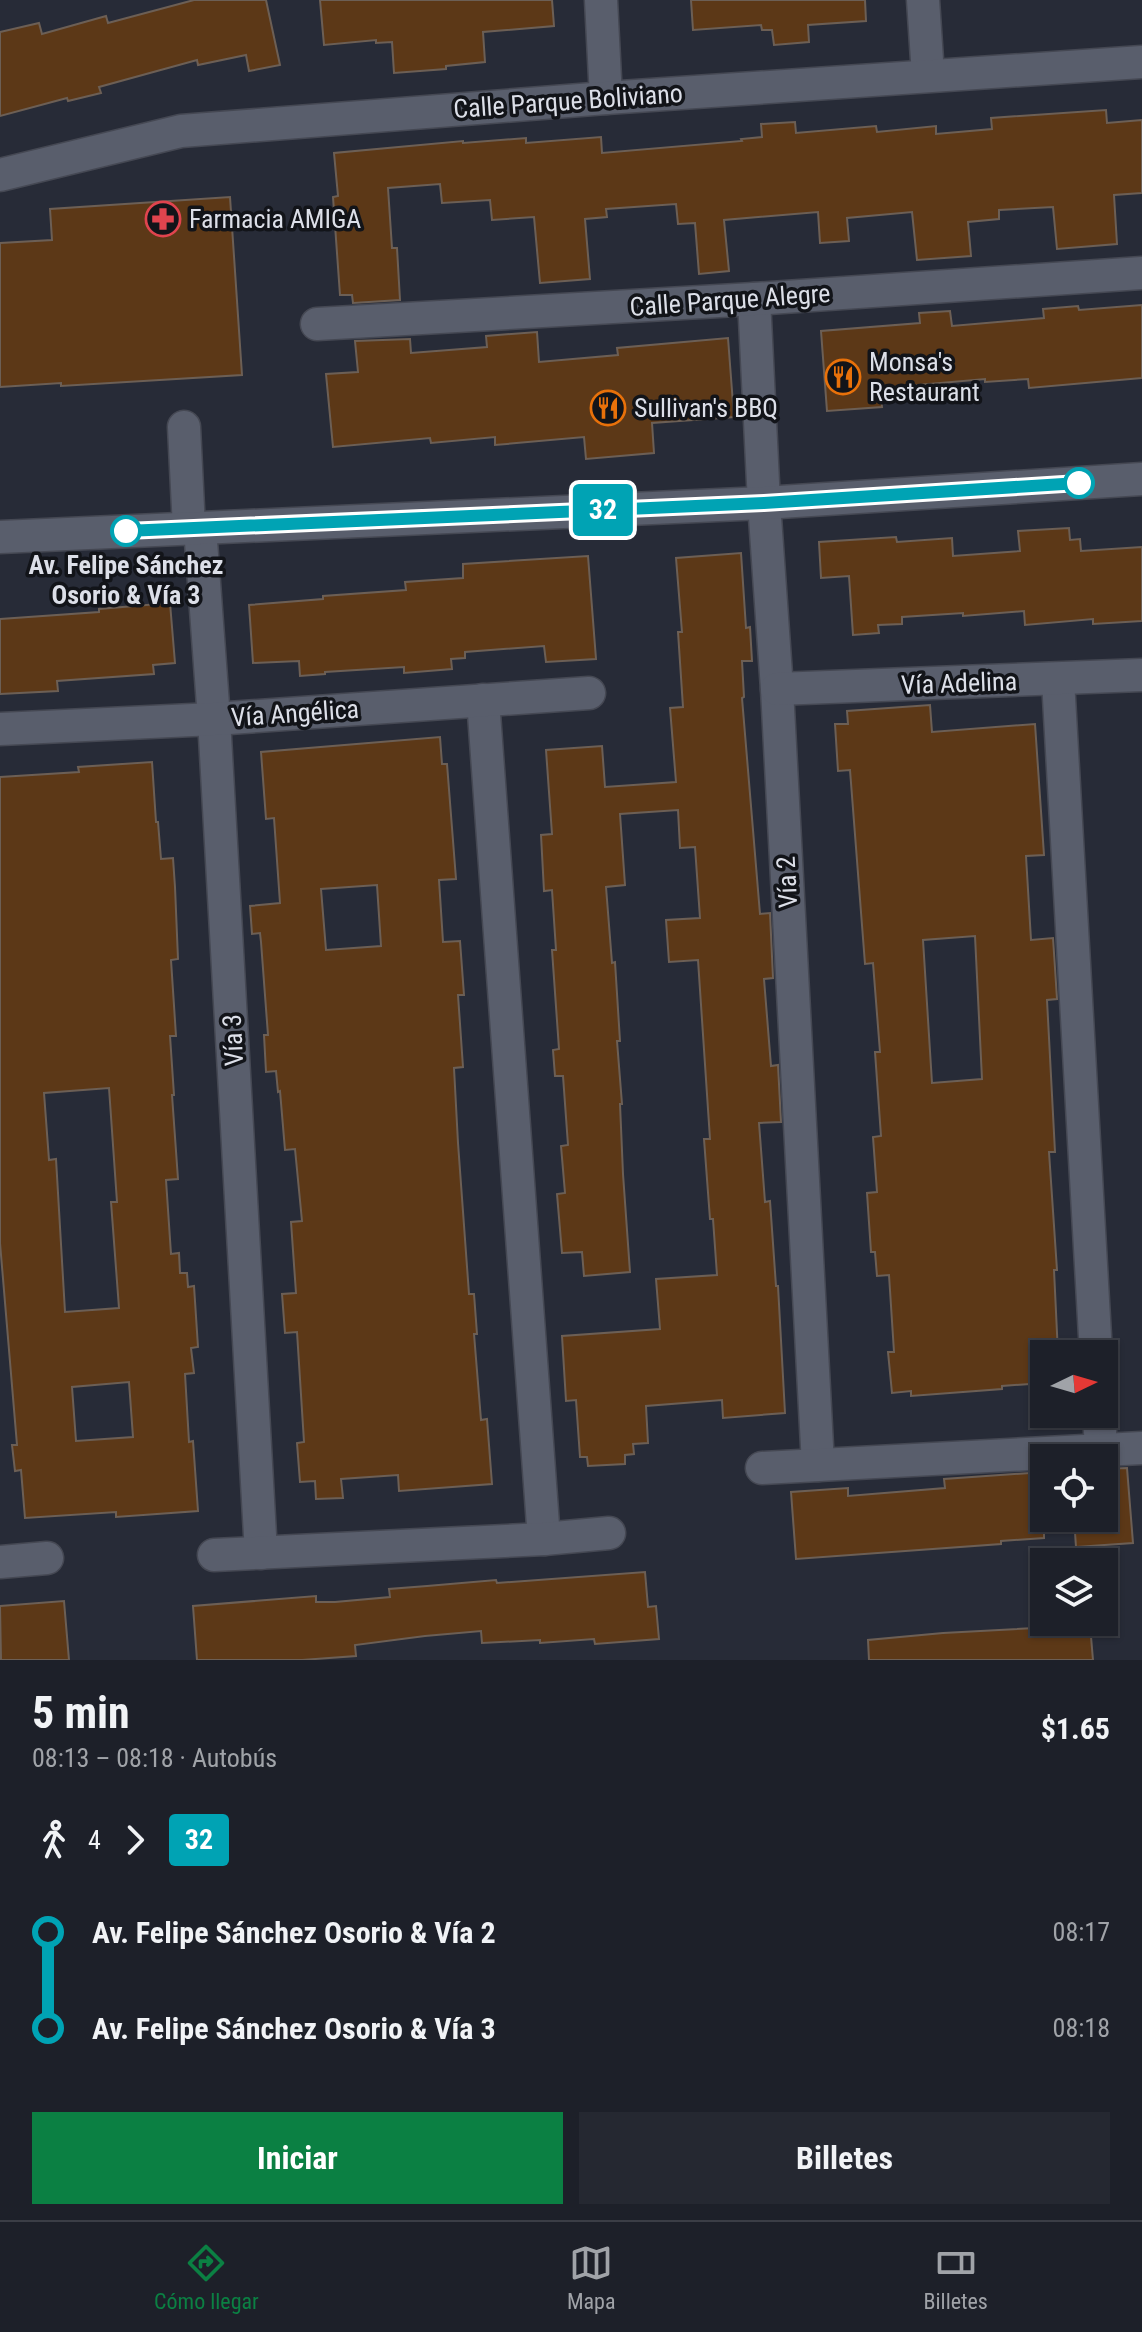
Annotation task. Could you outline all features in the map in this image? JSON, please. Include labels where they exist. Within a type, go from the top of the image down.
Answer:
[{"type":"street","points":[[601,0],[606,98]]},
{"type":"street","points":[[923,0],[928,75]]},
{"type":"street","name":"Calle Parque Boliviano","points":[[0,175],[181,131],[606,98],[1142,62]]},
{"type":"street","name":"Calle Parque Alegre","points":[[317,324],[1142,273]]},
{"type":"street","name":"Vía 2","points":[[754,299],[818,1465]]},
{"type":"street","name":"Vía 3","points":[[184,427],[214,719],[261,1553]]},
{"type":"street","points":[[0,537],[764,503],[1142,479]]},
{"type":"street","name":"Vía Adelina","points":[[777,689],[1142,675]]},
{"type":"street","points":[[1058,680],[1095,1340]]},
{"type":"street","name":"Vía Angélica","points":[[0,729],[214,719],[589,693]]},
{"type":"street","points":[[483,700],[544,1539]]},
{"type":"street","points":[[1118,1449],[1142,1448]]},
{"type":"street","points":[[762,1468],[1030,1453]]},
{"type":"street","points":[[214,1555],[609,1533]]},
{"type":"street","points":[[0,1562],[47,1558]]},
{"type":"building","points":[[194,0],[266,0],[280,65],[249,71],[246,55],[198,65],[197,60],[99,87],[101,93],[68,101],[67,98],[0,116],[0,32],[39,23],[42,34],[106,16],[108,23]]},
{"type":"building","points":[[320,0],[552,0],[554,26],[483,32],[485,62],[394,73],[392,42],[376,43],[376,40],[324,45]]},
{"type":"building","points":[[691,0],[865,0],[866,21],[808,25],[809,42],[774,45],[772,30],[762,30],[761,25],[693,30]]},
{"type":"building","points":[[1106,110],[1107,123],[1142,120],[1142,193],[1114,195],[1117,244],[1057,249],[1053,207],[999,210],[999,219],[968,222],[971,256],[917,260],[912,212],[847,218],[849,241],[820,243],[818,212],[724,220],[729,271],[699,274],[695,223],[678,224],[676,204],[606,209],[607,217],[585,219],[590,279],[540,283],[534,217],[492,220],[490,200],[442,203],[440,184],[388,188],[392,248],[397,248],[400,300],[353,303],[352,295],[340,295],[333,197],[338,196],[334,153],[463,141],[526,138],[526,143],[601,137],[602,153],[742,141],[762,137],[761,124],[795,122],[796,133],[876,126],[877,132],[936,126],[936,134],[992,129],[991,118]]},
{"type":"building","points":[[230,197],[242,375],[0,387],[0,243],[52,240],[50,209]]},
{"type":"building","points":[[1142,305],[1142,378],[1029,388],[1028,379],[985,382],[985,379],[906,386],[880,389],[882,407],[827,411],[821,331],[920,323],[919,313],[950,311],[952,326],[1044,318],[1043,309],[1078,306],[1079,310]]},
{"type":"building","points":[[537,332],[539,362],[618,355],[617,348],[728,338],[734,417],[652,423],[654,453],[586,459],[584,437],[495,445],[495,437],[431,443],[430,438],[333,447],[326,374],[358,372],[355,341],[410,339],[411,353],[487,347],[486,336]]},
{"type":"building","points":[[1069,528],[1070,540],[1080,539],[1081,551],[1142,547],[1142,621],[1093,624],[1093,619],[1025,625],[1024,611],[963,616],[963,613],[902,617],[902,624],[878,625],[879,633],[853,635],[849,576],[821,578],[819,542],[896,537],[897,542],[952,538],[953,556],[1020,551],[1018,531]]},
{"type":"building","points":[[741,553],[746,628],[750,627],[752,661],[742,661],[742,698],[760,914],[770,913],[773,978],[764,979],[771,1066],[778,1065],[781,1122],[759,1123],[765,1202],[770,1201],[778,1286],[785,1413],[723,1418],[722,1400],[646,1406],[648,1443],[633,1444],[634,1454],[625,1455],[625,1464],[588,1466],[587,1457],[580,1457],[576,1400],[566,1401],[562,1336],[660,1329],[656,1279],[717,1275],[704,1139],[710,1139],[698,960],[669,962],[666,920],[700,918],[695,847],[680,848],[678,810],[620,814],[625,885],[606,887],[620,1041],[617,1041],[630,1272],[584,1276],[582,1252],[562,1253],[557,1194],[565,1193],[561,1146],[568,1145],[563,1076],[555,1076],[553,1050],[559,1049],[552,950],[556,950],[552,890],[544,891],[541,835],[552,834],[546,750],[602,746],[605,787],[676,782],[670,708],[683,707],[678,632],[682,632],[676,558]]},
{"type":"building","points":[[588,556],[596,659],[546,662],[544,646],[465,652],[465,658],[451,659],[452,669],[404,673],[404,667],[300,676],[299,661],[253,663],[249,605],[406,590],[405,582],[463,578],[463,564]]},
{"type":"building","points":[[170,603],[175,663],[153,665],[154,674],[57,681],[58,691],[0,694],[0,619]]},
{"type":"building","points":[[930,705],[932,732],[1035,724],[1044,855],[1026,856],[1031,940],[1053,938],[1057,999],[1047,1000],[1055,1152],[1049,1152],[1057,1270],[1054,1270],[1057,1340],[1030,1340],[1030,1384],[911,1396],[911,1391],[892,1393],[888,1352],[894,1352],[889,1275],[877,1276],[875,1252],[871,1252],[867,1193],[877,1192],[873,1137],[881,1136],[875,1052],[880,1052],[873,963],[865,964],[850,770],[838,771],[835,724],[848,724],[847,711]],"holes":[[[975,936],[982,1079],[932,1083],[923,940]]]},
{"type":"building","points":[[440,737],[442,764],[447,764],[456,879],[439,880],[443,942],[460,941],[464,995],[458,995],[463,1067],[454,1068],[458,1143],[469,1294],[474,1294],[481,1420],[487,1419],[492,1484],[399,1491],[398,1475],[341,1479],[343,1498],[316,1499],[315,1481],[300,1482],[297,1443],[304,1442],[297,1332],[285,1333],[282,1294],[296,1293],[291,1222],[302,1221],[295,1149],[285,1150],[276,1071],[266,1072],[264,1035],[268,1035],[261,942],[260,933],[252,934],[250,906],[280,903],[274,818],[266,819],[261,752]],"holes":[[[377,885],[381,946],[326,950],[321,889]]]},
{"type":"building","points":[[152,762],[161,859],[173,858],[178,959],[171,960],[176,1036],[170,1036],[178,1179],[166,1180],[171,1254],[179,1253],[180,1273],[187,1273],[188,1287],[194,1286],[198,1347],[191,1348],[194,1373],[185,1374],[189,1442],[193,1441],[198,1511],[116,1517],[116,1512],[25,1518],[21,1470],[15,1471],[12,1445],[17,1445],[0,1243],[0,777],[79,772],[78,767]],"holes":[[[109,1088],[117,1202],[111,1202],[119,1308],[65,1312],[56,1159],[49,1160],[44,1093]],[[129,1382],[133,1437],[76,1441],[72,1387]]]},
{"type":"building","points":[[1118,1468],[1127,1468],[1133,1543],[1076,1547],[1075,1532],[1118,1532]]},
{"type":"building","points":[[1030,1473],[1030,1532],[1044,1532],[1044,1538],[796,1559],[791,1492],[848,1488],[848,1496],[945,1488],[944,1479]]},
{"type":"building","points":[[645,1572],[648,1607],[656,1606],[659,1639],[595,1644],[594,1639],[482,1643],[481,1631],[355,1645],[356,1656],[302,1660],[197,1660],[193,1606],[316,1596],[316,1602],[335,1602],[390,1597],[389,1589]]},
{"type":"building","points":[[64,1601],[69,1660],[1,1660],[0,1606]]},
{"type":"building","points":[[1030,1628],[1030,1636],[1091,1636],[1093,1660],[869,1660],[868,1640]]},
{"type":"bus line","name":"32","points":[[126,531],[764,503],[1079,483]]},
{"type":"place","name":"Farmacia AMIGA","points":[[163,219]]},
{"type":"place","name":"Monsa's Restaurant","points":[[843,377]]},
{"type":"place","name":"Sullivan's BBQ","points":[[608,408]]},
{"type":"place","name":"Av. Felipe Sánchez Osorio & Vía 3","points":[[126,531]]}]
